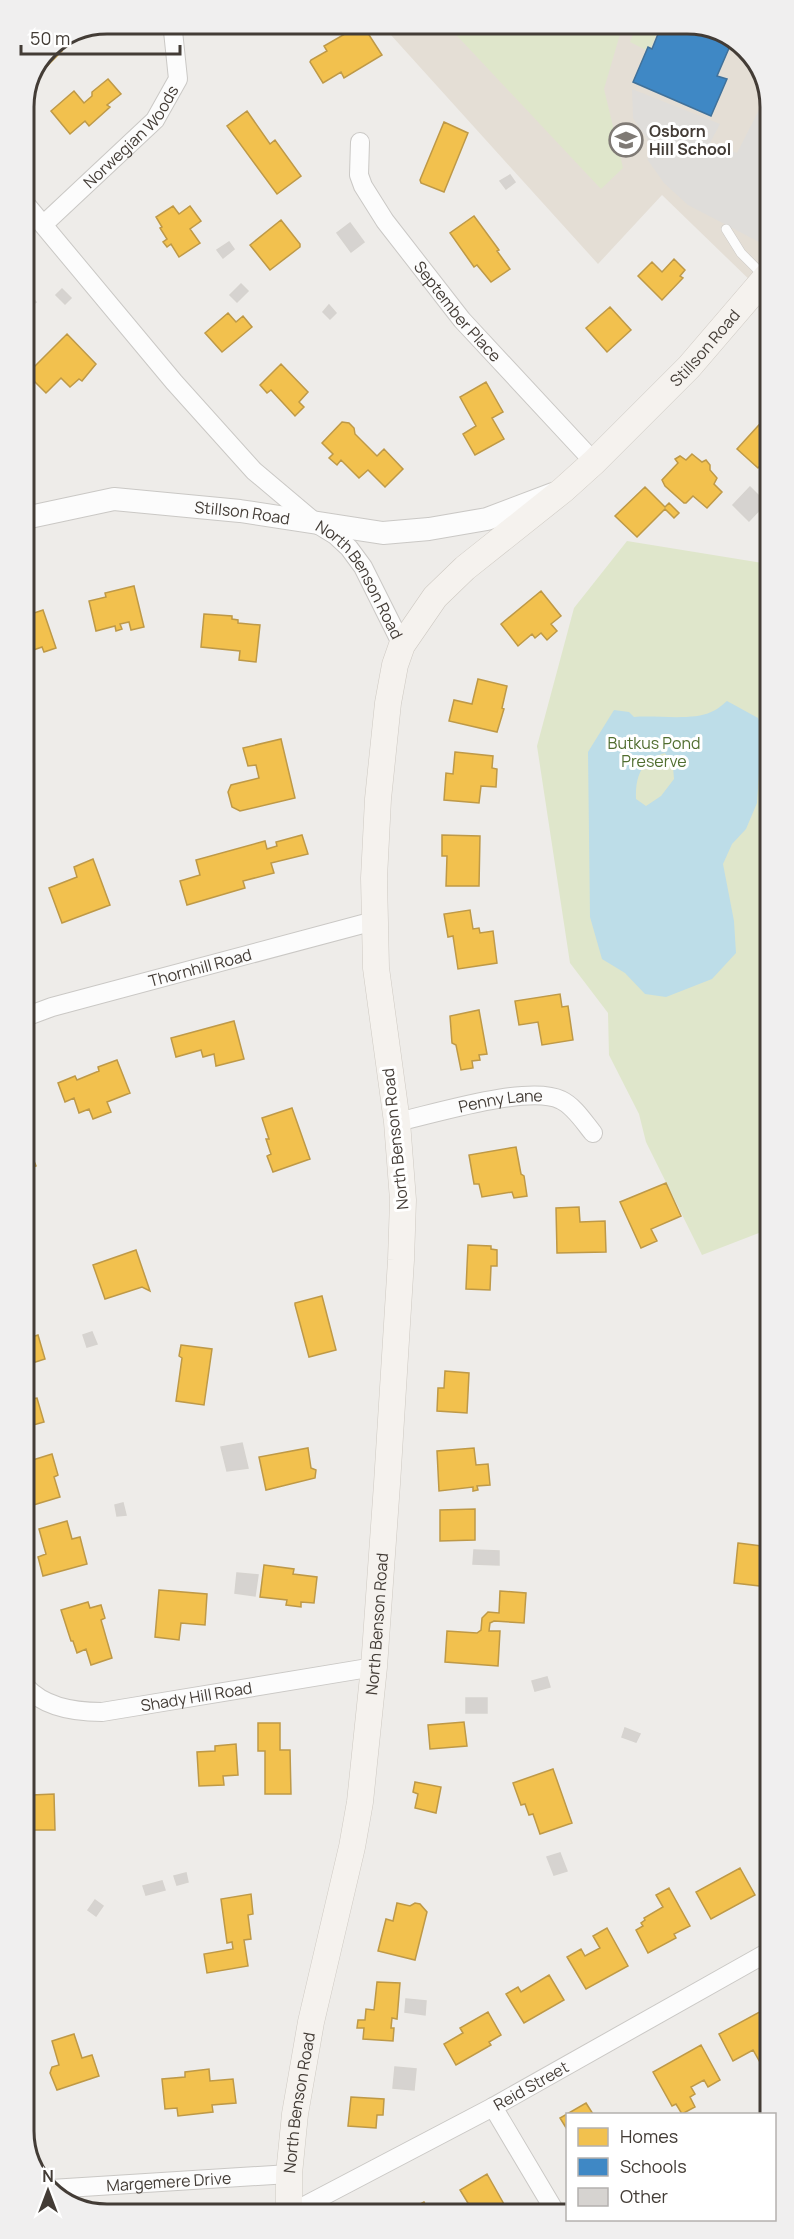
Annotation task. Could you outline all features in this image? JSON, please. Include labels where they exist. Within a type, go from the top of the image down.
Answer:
[{"type":"main road","name":"Stillson Road","points":[[402,645],[435,597],[465,568],[563,490],[594,462],[689,367],[760,285]]},
{"type":"main road","name":"North Benson Road","points":[[289,2204],[289,2174],[295,2114],[311,2022],[358,1814],[374,1667],[402,1260],[403,1200],[397,1122],[381,1017],[374,921],[375,837],[388,703],[395,664],[402,645]]},
{"type":"street","name":"Norwegian Woods","points":[[44,224],[155,120],[178,79],[172,34]]},
{"type":"street","name":"September Place","points":[[360,141],[359,175],[363,186],[385,221],[462,320],[594,462]]},
{"type":"street","name":"North Benson Road","points":[[35,214],[174,382],[254,471],[317,524],[335,535],[349,549],[363,567],[402,645]]},
{"type":"street","name":"Stillson Road","points":[[35,516],[114,499],[240,511],[383,533],[429,529],[487,519],[563,490]]},
{"type":"street","name":"Thornhill Road","points":[[35,1013],[52,1006],[374,921]]},
{"type":"street","name":"Penny Lane","points":[[397,1122],[496,1099],[535,1094],[561,1100],[593,1133]]},
{"type":"street","name":"Shady Hill Road","points":[[34,1693],[63,1709],[102,1712],[374,1667]]},
{"type":"street","name":"Reid Street","points":[[308,2204],[493,2107],[760,1957]]},
{"type":"street","points":[[493,2107],[551,2204]]},
{"type":"street","name":"Margemere Drive","points":[[78,2187],[289,2174]]},
{"type":"lane","points":[[726,229],[741,253],[760,271]]},
{"type":"shaded area","name":"Osborn Hill School","points":[[390,34],[692,35],[715,40],[738,56],[754,79],[760,107],[760,285],[758,288],[662,195],[598,264]]},
{"type":"shaded area","points":[[632,89],[720,124],[709,145],[737,153],[760,108],[760,242],[688,205],[664,183],[647,159],[655,151],[633,118]]},
{"type":"green space","points":[[456,35],[620,35],[604,89],[623,168],[601,189]]},
{"type":"green space","points":[[633,35],[656,35],[651,48],[648,47],[646,50],[630,42]]},
{"type":"green space","name":"Butkus Pond Preserve","points":[[627,541],[760,563],[760,1232],[702,1255],[646,1142],[639,1114],[609,1055],[608,1013],[570,963],[537,746],[574,608]]},
{"type":"water","points":[[727,701],[758,718],[760,723],[757,803],[746,829],[732,844],[723,864],[734,921],[736,953],[712,979],[666,997],[645,994],[625,973],[602,959],[590,917],[588,752],[614,710],[629,712],[634,717],[685,717],[703,715]],"holes":[[[665,753],[673,767],[674,779],[661,796],[646,806],[636,799],[639,776],[645,764],[651,759]]]},
{"type":"building: Homes","points":[[344,34],[369,34],[382,55],[344,78],[341,72],[323,83],[310,62],[327,51],[324,46]]},
{"type":"building: Homes","points":[[108,79],[121,94],[107,105],[110,107],[89,126],[85,121],[70,134],[51,111],[74,91],[84,103],[92,96],[92,92]]},
{"type":"building: Homes","points":[[247,111],[270,144],[275,140],[301,176],[277,194],[227,126]]},
{"type":"building: Homes","points":[[444,122],[468,133],[444,192],[421,183],[420,180]]},
{"type":"building: Homes","points":[[173,206],[179,214],[190,206],[201,221],[190,229],[200,243],[179,257],[171,244],[167,247],[163,242],[167,239],[156,217]]},
{"type":"building: Homes","points":[[474,216],[510,269],[491,282],[477,265],[474,267],[450,233]]},
{"type":"building: Homes","points":[[281,220],[300,247],[270,270],[250,245]]},
{"type":"building: Homes","points":[[674,259],[685,270],[680,276],[683,278],[662,300],[638,276],[652,262],[662,272]]},
{"type":"building: Homes","points":[[610,307],[631,330],[607,352],[586,328]]},
{"type":"building: Homes","points":[[228,313],[236,322],[243,316],[252,327],[222,352],[205,333]]},
{"type":"building: Homes","points":[[67,334],[96,364],[82,381],[79,379],[70,387],[61,378],[46,393],[35,382],[35,366]]},
{"type":"building: Homes","points":[[281,364],[308,392],[299,402],[304,407],[295,416],[271,390],[267,393],[260,385]]},
{"type":"building: Homes","points":[[486,382],[503,412],[492,418],[504,439],[475,455],[463,434],[476,426],[460,397]]},
{"type":"building: Homes","points":[[342,422],[349,423],[354,428],[355,434],[377,456],[384,449],[403,469],[385,487],[368,470],[359,478],[341,460],[337,465],[329,458],[333,454],[322,443]]},
{"type":"building: Homes","points":[[760,424],[760,466],[758,468],[737,449]]},
{"type":"building: Homes","points":[[692,454],[702,462],[706,460],[710,465],[710,470],[717,478],[714,484],[722,492],[707,508],[693,496],[684,503],[665,486],[662,480],[678,463],[675,459],[680,456],[686,460]]},
{"type":"building: Homes","points":[[645,487],[665,507],[669,503],[679,513],[674,518],[665,509],[637,537],[615,516]]},
{"type":"building: Homes","points":[[134,586],[144,627],[131,630],[129,622],[120,624],[122,629],[116,631],[115,626],[96,631],[89,601],[106,597],[105,593]]},
{"type":"building: Homes","points":[[541,591],[561,616],[551,624],[557,631],[547,640],[541,633],[535,638],[532,634],[518,646],[501,624]]},
{"type":"building: Homes","points":[[43,610],[56,648],[44,652],[42,647],[35,650],[35,613]]},
{"type":"building: Homes","points":[[204,614],[232,616],[232,619],[238,620],[238,623],[260,625],[256,662],[239,660],[240,651],[201,647]]},
{"type":"building: Homes","points":[[478,679],[507,686],[502,708],[504,709],[497,732],[449,721],[454,700],[472,704]]},
{"type":"building: Homes","points":[[281,739],[295,798],[240,811],[232,807],[228,792],[231,785],[259,778],[256,765],[248,766],[243,748]]},
{"type":"building: Homes","points":[[455,752],[493,756],[492,768],[497,769],[496,787],[481,786],[479,803],[444,800],[446,773],[453,774]]},
{"type":"building: Homes","points":[[302,835],[308,854],[271,863],[274,873],[243,881],[245,888],[187,905],[180,881],[200,875],[196,860],[265,841],[267,849],[277,846],[276,842]]},
{"type":"building: Homes","points":[[442,835],[480,836],[479,886],[446,886],[447,856],[442,856]]},
{"type":"building: Homes","points":[[93,859],[110,905],[62,923],[49,888],[77,877],[74,867]]},
{"type":"building: Homes","points":[[470,910],[473,929],[479,928],[480,933],[493,931],[497,963],[458,969],[453,936],[448,937],[444,914]]},
{"type":"building: Homes","points":[[560,994],[562,1007],[568,1006],[573,1040],[542,1045],[538,1022],[519,1025],[515,1001]]},
{"type":"building: Homes","points":[[479,1010],[487,1054],[479,1055],[480,1060],[472,1061],[473,1068],[461,1070],[456,1045],[452,1043],[450,1016]]},
{"type":"building: Homes","points":[[234,1021],[244,1059],[216,1066],[214,1054],[203,1057],[201,1050],[176,1057],[171,1038]]},
{"type":"building: Homes","points":[[117,1060],[130,1093],[107,1102],[111,1112],[93,1119],[89,1109],[79,1113],[74,1098],[65,1102],[58,1083],[75,1076],[77,1080],[99,1071],[98,1067]]},
{"type":"building: Homes","points":[[292,1108],[310,1159],[273,1172],[267,1156],[271,1154],[262,1118]]},
{"type":"building: Homes","points":[[516,1147],[527,1196],[514,1198],[512,1192],[482,1197],[479,1184],[474,1184],[469,1155]]},
{"type":"building: Homes","points":[[666,1183],[681,1216],[651,1229],[657,1241],[641,1248],[620,1202]]},
{"type":"building: Homes","points":[[579,1207],[580,1222],[605,1221],[606,1252],[557,1253],[556,1208]]},
{"type":"building: Homes","points":[[468,1245],[491,1246],[491,1249],[497,1250],[497,1266],[491,1266],[490,1290],[466,1289]]},
{"type":"building: Homes","points":[[136,1250],[150,1291],[142,1287],[105,1299],[93,1265]]},
{"type":"building: Homes","points":[[322,1296],[336,1350],[309,1357],[295,1303]]},
{"type":"building: Homes","points":[[38,1335],[45,1359],[34,1362],[34,1336]]},
{"type":"building: Homes","points":[[181,1345],[212,1349],[204,1405],[176,1401],[182,1358],[179,1356]]},
{"type":"building: Homes","points":[[445,1371],[469,1373],[467,1413],[437,1411],[438,1388],[444,1388]]},
{"type":"building: Homes","points":[[34,1398],[37,1398],[44,1422],[34,1425]]},
{"type":"building: Homes","points":[[308,1448],[311,1468],[316,1470],[315,1478],[266,1490],[259,1457]]},
{"type":"building: Homes","points":[[474,1448],[476,1465],[488,1464],[490,1485],[477,1486],[478,1490],[473,1491],[473,1487],[439,1491],[437,1451]]},
{"type":"building: Homes","points":[[52,1454],[58,1475],[54,1477],[60,1497],[34,1505],[34,1459]]},
{"type":"building: Homes","points":[[475,1509],[475,1540],[440,1541],[440,1510]]},
{"type":"building: Homes","points":[[67,1521],[72,1539],[80,1537],[87,1564],[43,1576],[38,1557],[46,1554],[39,1529]]},
{"type":"building: Homes","points":[[738,1543],[760,1546],[760,1586],[734,1583]]},
{"type":"building: Homes","points":[[264,1565],[294,1569],[293,1574],[317,1577],[314,1603],[301,1602],[301,1607],[286,1605],[287,1600],[260,1597]]},
{"type":"building: Homes","points":[[159,1590],[207,1594],[205,1625],[181,1623],[179,1640],[155,1637]]},
{"type":"building: Homes","points":[[500,1591],[526,1593],[524,1623],[494,1621],[490,1623],[489,1631],[500,1631],[498,1666],[445,1662],[447,1631],[477,1633],[481,1630],[482,1618],[488,1612],[499,1613]]},
{"type":"building: Homes","points":[[88,1602],[90,1608],[101,1605],[105,1618],[101,1620],[112,1658],[91,1665],[86,1649],[77,1653],[61,1610]]},
{"type":"building: Homes","points":[[464,1722],[467,1746],[430,1749],[428,1725]]},
{"type":"building: Homes","points":[[258,1723],[280,1723],[280,1750],[290,1750],[291,1794],[265,1794],[265,1751],[258,1751]]},
{"type":"building: Homes","points":[[236,1744],[238,1775],[223,1776],[224,1785],[199,1786],[197,1752],[215,1751],[215,1746]]},
{"type":"building: Homes","points":[[553,1769],[572,1823],[540,1834],[533,1814],[529,1815],[525,1804],[521,1805],[513,1783]]},
{"type":"building: Homes","points":[[415,1782],[441,1787],[436,1813],[415,1808],[418,1794],[413,1792]]},
{"type":"building: Homes","points":[[54,1794],[55,1830],[34,1830],[34,1795]]},
{"type":"building: Homes","points":[[740,1868],[755,1895],[711,1919],[696,1892]]},
{"type":"building: Homes","points":[[669,1888],[690,1926],[674,1934],[676,1938],[648,1953],[636,1930],[643,1926],[641,1923],[645,1920],[644,1918],[663,1907],[656,1895]]},
{"type":"building: Homes","points":[[251,1894],[253,1914],[248,1915],[251,1939],[244,1940],[248,1966],[207,1973],[204,1954],[233,1949],[232,1942],[227,1943],[221,1899]]},
{"type":"building: Homes","points":[[397,1903],[410,1906],[415,1903],[420,1904],[427,1912],[415,1960],[378,1951],[386,1919],[393,1921]]},
{"type":"building: Homes","points":[[607,1928],[628,1966],[586,1989],[567,1957],[581,1949],[585,1956],[600,1948],[593,1936]]},
{"type":"building: Homes","points":[[549,1975],[564,2000],[524,2023],[506,1994],[518,1987],[521,1992]]},
{"type":"building: Homes","points":[[377,1982],[400,1983],[397,2019],[392,2018],[393,2041],[363,2039],[364,2028],[357,2028],[358,2020],[365,2020],[366,2009],[374,2010]]},
{"type":"building: Homes","points":[[488,2012],[501,2035],[489,2042],[491,2045],[456,2065],[444,2044],[463,2033],[460,2028]]},
{"type":"building: Homes","points":[[760,2012],[760,2062],[753,2050],[733,2061],[719,2034]]},
{"type":"building: Homes","points":[[74,2034],[82,2058],[92,2055],[99,2076],[57,2090],[50,2073],[52,2067],[59,2065],[52,2041]]},
{"type":"building: Homes","points":[[701,2045],[720,2080],[708,2087],[704,2080],[691,2087],[695,2094],[690,2097],[695,2107],[681,2113],[676,2104],[672,2106],[653,2072]]},
{"type":"building: Homes","points":[[209,2069],[210,2081],[233,2079],[236,2103],[212,2105],[213,2112],[178,2116],[177,2108],[165,2109],[162,2079],[185,2077],[185,2072]]},
{"type":"building: Homes","points":[[351,2097],[384,2099],[383,2115],[377,2115],[376,2128],[348,2126]]},
{"type":"building: Homes","points":[[586,2103],[592,2113],[569,2113]]},
{"type":"building: Homes","points":[[566,2115],[566,2128],[560,2118]]},
{"type":"building: Homes","points":[[487,2174],[504,2204],[469,2204],[460,2190]]},
{"type":"building: Schools","points":[[658,35],[706,37],[729,48],[717,76],[727,79],[711,116],[633,82],[648,47],[652,49]]},
{"type":"building: Other","points":[[510,175],[515,182],[506,189],[500,181]]},
{"type":"building: Other","points":[[350,223],[364,242],[351,252],[337,233]]},
{"type":"building: Other","points":[[229,242],[234,249],[223,258],[217,250]]},
{"type":"building: Other","points":[[241,284],[248,291],[237,302],[230,295]]},
{"type":"building: Other","points":[[62,289],[71,298],[65,304],[56,295]]},
{"type":"building: Other","points":[[329,305],[336,313],[330,319],[323,312]]},
{"type":"building: Other","points":[[750,487],[760,497],[760,509],[749,521],[733,505]]},
{"type":"building: Other","points":[[92,1332],[97,1344],[87,1347],[83,1335]]},
{"type":"building: Other","points":[[242,1443],[248,1468],[227,1471],[221,1447]]},
{"type":"building: Other","points":[[123,1503],[126,1515],[117,1516],[115,1505]]},
{"type":"building: Other","points":[[474,1550],[499,1551],[499,1565],[473,1564]]},
{"type":"building: Other","points":[[237,1573],[258,1575],[255,1596],[235,1593]]},
{"type":"building: Other","points":[[547,1677],[550,1687],[535,1691],[532,1681]]},
{"type":"building: Other","points":[[466,1698],[487,1698],[487,1713],[466,1713]]},
{"type":"building: Other","points":[[625,1728],[640,1734],[636,1742],[622,1737]]},
{"type":"building: Other","points":[[560,1853],[567,1871],[554,1875],[547,1857]]},
{"type":"building: Other","points":[[186,1873],[188,1882],[177,1885],[174,1876]]},
{"type":"building: Other","points":[[162,1881],[165,1890],[146,1895],[143,1886]]},
{"type":"building: Other","points":[[95,1900],[103,1906],[96,1916],[88,1910]]},
{"type":"building: Other","points":[[406,1999],[426,2001],[425,2015],[405,2012]]},
{"type":"building: Other","points":[[395,2067],[416,2069],[414,2090],[393,2088]]},
{"type":"place","name":"Osborn Hill School","points":[[626,140]]}]
